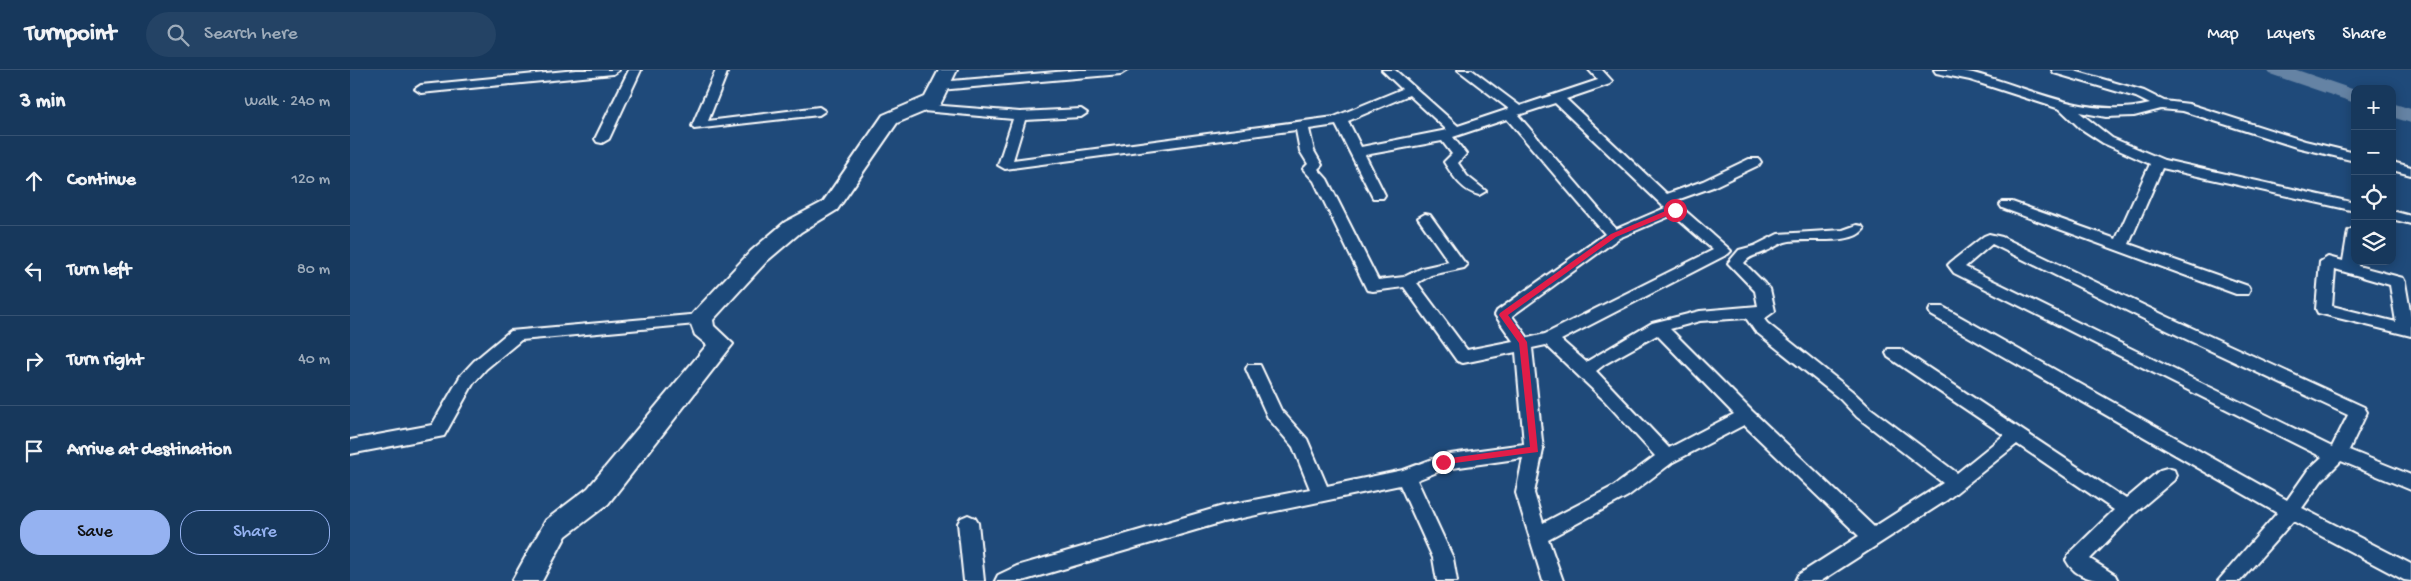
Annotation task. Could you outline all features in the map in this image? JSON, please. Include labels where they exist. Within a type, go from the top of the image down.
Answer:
[{"type":"street","points":[[421,89],[541,74],[613,70]]},
{"type":"street","points":[[602,140],[635,70]]},
{"type":"street","points":[[722,70],[699,126],[819,111]]},
{"type":"street","points":[[350,447],[438,431],[460,389],[480,366],[507,346],[516,335],[701,319],[759,256],[793,227],[830,206],[890,119],[933,101],[944,78],[1121,70]]},
{"type":"street","points":[[1388,70],[1410,90],[1451,134],[1459,154],[1451,162],[1462,179],[1479,192]]},
{"type":"street","points":[[1464,70],[1515,112],[1614,235]]},
{"type":"street","points":[[1356,152],[1451,134],[1606,81],[1596,70]]},
{"type":"street","points":[[1940,70],[1973,77],[2065,106],[2106,113],[2134,112],[2160,104]]},
{"type":"street","points":[[2058,70],[2140,94],[2160,104],[2184,107],[2301,144],[2351,156]]},
{"type":"street","points":[[1020,116],[1005,166],[1302,126],[1340,119],[1410,90]]},
{"type":"street","points":[[1408,281],[1463,357],[1523,342],[1549,338],[1723,251],[1557,98]]},
{"type":"street","points":[[2065,106],[2105,140],[2158,162],[2215,178],[2269,187],[2351,206]]},
{"type":"street","points":[[922,107],[1020,116],[1081,113]]},
{"type":"street","points":[[1340,119],[1378,195]]},
{"type":"street","points":[[1302,126],[1307,151],[1315,165],[1310,169],[1320,179],[1373,286],[1408,281],[1427,270],[1459,265],[1425,218]]},
{"type":"street","points":[[1553,581],[1537,536],[1526,493],[1534,450],[1523,342],[1503,315],[1614,235],[1708,184],[1754,162]]},
{"type":"street","points":[[2120,246],[2158,162]]},
{"type":"street","points":[[2396,167],[2411,170]]},
{"type":"street","points":[[2007,205],[2242,290]]},
{"type":"street","points":[[2396,216],[2411,220]]},
{"type":"street","points":[[1767,311],[1762,289],[1736,263],[1744,253],[1759,249],[1783,237],[1845,234],[1857,229]]},
{"type":"street","points":[[2228,581],[2290,512],[2315,475],[2336,454],[2358,412],[1993,239],[1956,265],[1959,270],[2336,454],[2364,462],[2411,483]]},
{"type":"street","points":[[2350,268],[2351,261]]},
{"type":"street","points":[[2328,262],[2397,282],[2408,330],[2324,309],[2328,262]]},
{"type":"street","points":[[1587,370],[1599,360],[1658,327],[1700,316],[1767,311]]},
{"type":"street","points":[[1767,311],[1754,317],[1761,327],[1846,395],[1863,412],[1956,483]]},
{"type":"street","points":[[1937,311],[2290,512],[2411,574]]},
{"type":"street","points":[[527,581],[556,528],[598,496],[722,344],[703,329],[701,319]]},
{"type":"street","points":[[1658,327],[1746,416],[1872,536]]},
{"type":"street","points":[[1549,338],[1587,370],[1626,409],[1667,457]]},
{"type":"street","points":[[1894,353],[2015,436],[2127,509]]},
{"type":"street","points":[[1254,368],[1274,413],[1301,444],[1322,495]]},
{"type":"street","points":[[1537,536],[1597,502],[1621,491],[1667,457],[1746,416]]},
{"type":"street","points":[[1805,581],[1956,483],[1992,458],[2015,436]]},
{"type":"street","points":[[1005,581],[1018,574],[1223,514],[1322,495],[1406,476],[1443,462],[1534,450]]},
{"type":"street","points":[[2108,581],[2076,560],[2127,509],[2167,475]]},
{"type":"street","points":[[1406,476],[1443,558],[1447,581]]},
{"type":"street","points":[[968,524],[974,581]]},
{"type":"waterway","points":[[2277,70],[2351,96]]},
{"type":"waterway","points":[[2396,110],[2411,116]]},
{"type":"route","points":[[1443,462],[1534,450],[1523,342],[1503,315],[1614,235],[1675,210]]}]
